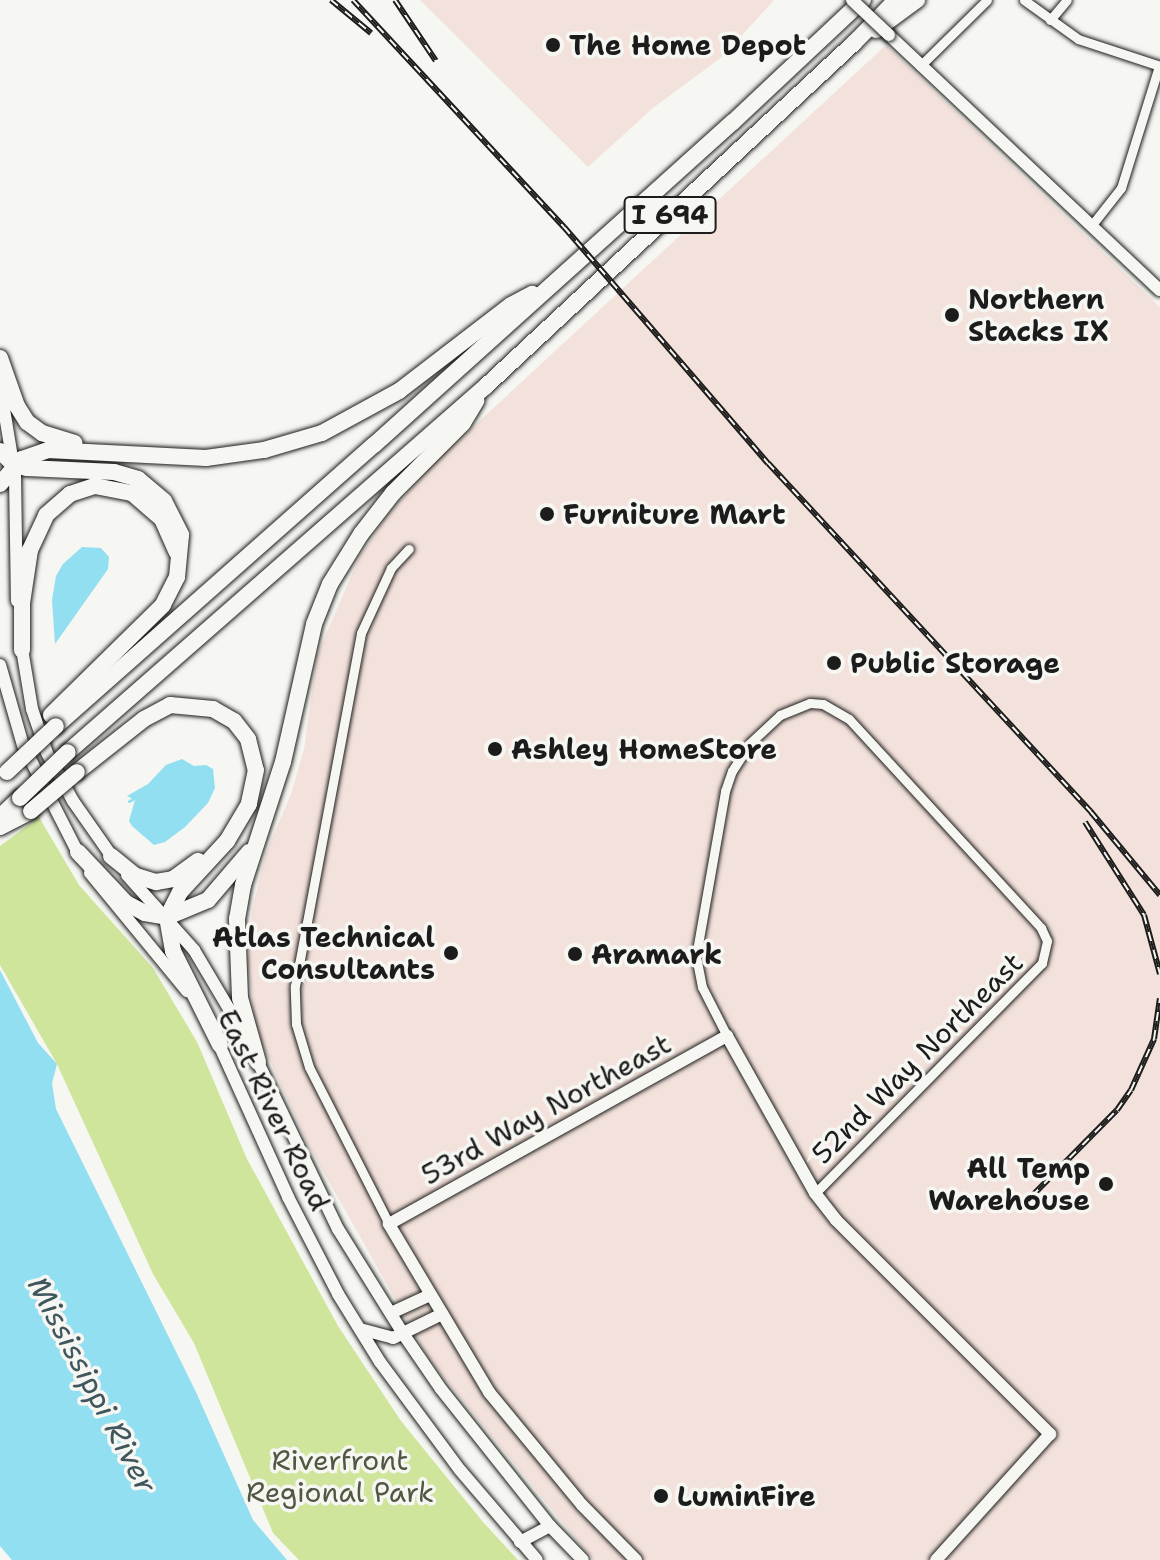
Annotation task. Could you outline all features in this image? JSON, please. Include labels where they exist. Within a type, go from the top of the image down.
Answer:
[{"type":"highway","points":[[733,122],[850,0]]},
{"type":"highway","name":"I 694","points":[[0,778],[54,720],[552,285],[863,0]]},
{"type":"highway","name":"I 694","points":[[0,817],[68,752],[486,386],[854,43],[896,0]]},
{"type":"highway","points":[[854,43],[917,0]]},
{"type":"highway","points":[[0,484],[14,465],[28,455],[48,450],[172,458],[233,456],[287,445],[322,433],[377,406],[511,305],[552,285]]},
{"type":"highway","points":[[0,358],[17,406],[36,430],[57,439],[131,455]]},
{"type":"highway","points":[[258,1062],[240,998],[236,928],[243,885],[289,740],[307,646],[335,575],[373,516],[463,423],[486,386]]},
{"type":"highway","points":[[0,451],[14,465],[114,472],[145,484],[164,501],[180,527],[182,551],[177,577],[167,599],[54,720],[0,770]]},
{"type":"highway","points":[[22,650],[22,603],[30,550],[46,515],[76,491],[108,486],[128,491],[148,503],[173,539],[179,559],[177,577]]},
{"type":"highway","points":[[0,827],[31,811],[157,710],[185,704],[206,707],[239,726],[253,755],[255,787],[242,818],[227,841],[180,892],[167,917],[170,944],[220,1045]]},
{"type":"highway","points":[[78,852],[126,903],[145,913],[167,917],[198,907],[224,884],[249,851],[269,808]]},
{"type":"highway","points":[[111,856],[143,879],[167,881],[193,865],[242,818]]},
{"type":"street","points":[[850,0],[1160,290]]},
{"type":"street","points":[[920,66],[987,0]]},
{"type":"street","points":[[1024,0],[1078,39],[1160,66],[1121,188],[1091,226]]},
{"type":"street","points":[[1050,20],[1067,0]]},
{"type":"street","points":[[0,385],[14,465],[22,650],[32,709],[47,753],[68,793],[111,856]]},
{"type":"street","points":[[409,549],[391,568],[361,633],[295,986],[296,1024],[309,1067],[389,1224],[500,1407],[582,1505],[636,1560]]},
{"type":"street","name":"East River Road","points":[[0,665],[23,745],[78,852],[105,894],[179,981],[220,1045],[288,1197],[360,1329],[416,1414],[537,1560]]},
{"type":"street","name":"52nd Way Northeast","points":[[727,1036],[702,987],[696,956],[725,791],[732,771],[750,743],[780,715],[810,703],[837,710],[849,719],[1041,928],[1046,935],[1047,952],[1042,963],[815,1193]]},
{"type":"street","name":"East River Road","points":[[111,856],[167,917],[211,974],[258,1062],[322,1198],[404,1335],[441,1389],[550,1526],[583,1560]]},
{"type":"street","points":[[727,1036],[815,1193],[836,1220],[1050,1434],[936,1560]]},
{"type":"street","name":"53rd Way Northeast","points":[[389,1224],[727,1036]]},
{"type":"street","points":[[391,1313],[430,1295]]},
{"type":"street","points":[[360,1329],[377,1336],[404,1335],[442,1314]]},
{"type":"street","points":[[520,1542],[550,1526]]},
{"type":"shaded area","points":[[420,0],[774,0],[722,57],[653,108],[588,167]]},
{"type":"shaded area","points":[[886,45],[1160,307],[1160,1560],[593,1560],[429,1359],[306,1141],[256,1030],[248,964],[252,911],[265,855],[291,794],[304,749],[317,655],[359,558],[389,513],[435,462]]},
{"type":"green space","name":"Riverfront Regional Park","points":[[39,817],[79,885],[153,968],[197,1042],[247,1159],[338,1326],[401,1421],[518,1560],[299,1560],[273,1533],[194,1343],[153,1274],[57,1064],[0,965],[0,846]]},
{"type":"water","points":[[82,547],[101,548],[109,557],[108,569],[55,644],[52,600],[56,576],[63,564]]},
{"type":"water","points":[[182,759],[194,766],[206,765],[213,769],[215,788],[208,803],[185,827],[165,842],[154,845],[129,821],[135,800],[127,796],[148,784],[166,765]]},
{"type":"water","name":"Mississippi River","points":[[0,970],[38,1043],[57,1064],[52,1083],[56,1109],[195,1390],[253,1520],[287,1560],[12,1560],[0,1546]]},
{"type":"waterway","points":[[129,801],[133,799]]},
{"type":"railway","points":[[331,0],[371,33]]},
{"type":"railway","points":[[353,0],[564,227],[768,463],[1091,812],[1160,895]]},
{"type":"railway","points":[[395,0],[436,61]]},
{"type":"railway","points":[[1085,822],[1144,915],[1160,974]]},
{"type":"railway","points":[[1019,1209],[1117,1110],[1131,1090],[1154,1039],[1160,998]]},
{"type":"place","name":"The Home Depot","points":[[553,45]]},
{"type":"place","name":"Northern Stacks IX","points":[[952,315]]},
{"type":"place","name":"Furniture Mart","points":[[547,514]]},
{"type":"place","name":"Public Storage","points":[[834,663]]},
{"type":"place","name":"Ashley HomeStore","points":[[495,749]]},
{"type":"place","name":"Atlas Technical Consultants","points":[[451,953]]},
{"type":"place","name":"Aramark","points":[[575,954]]},
{"type":"place","name":"All Temp Warehouse","points":[[1106,1184]]},
{"type":"place","name":"LuminFire","points":[[661,1496]]}]
